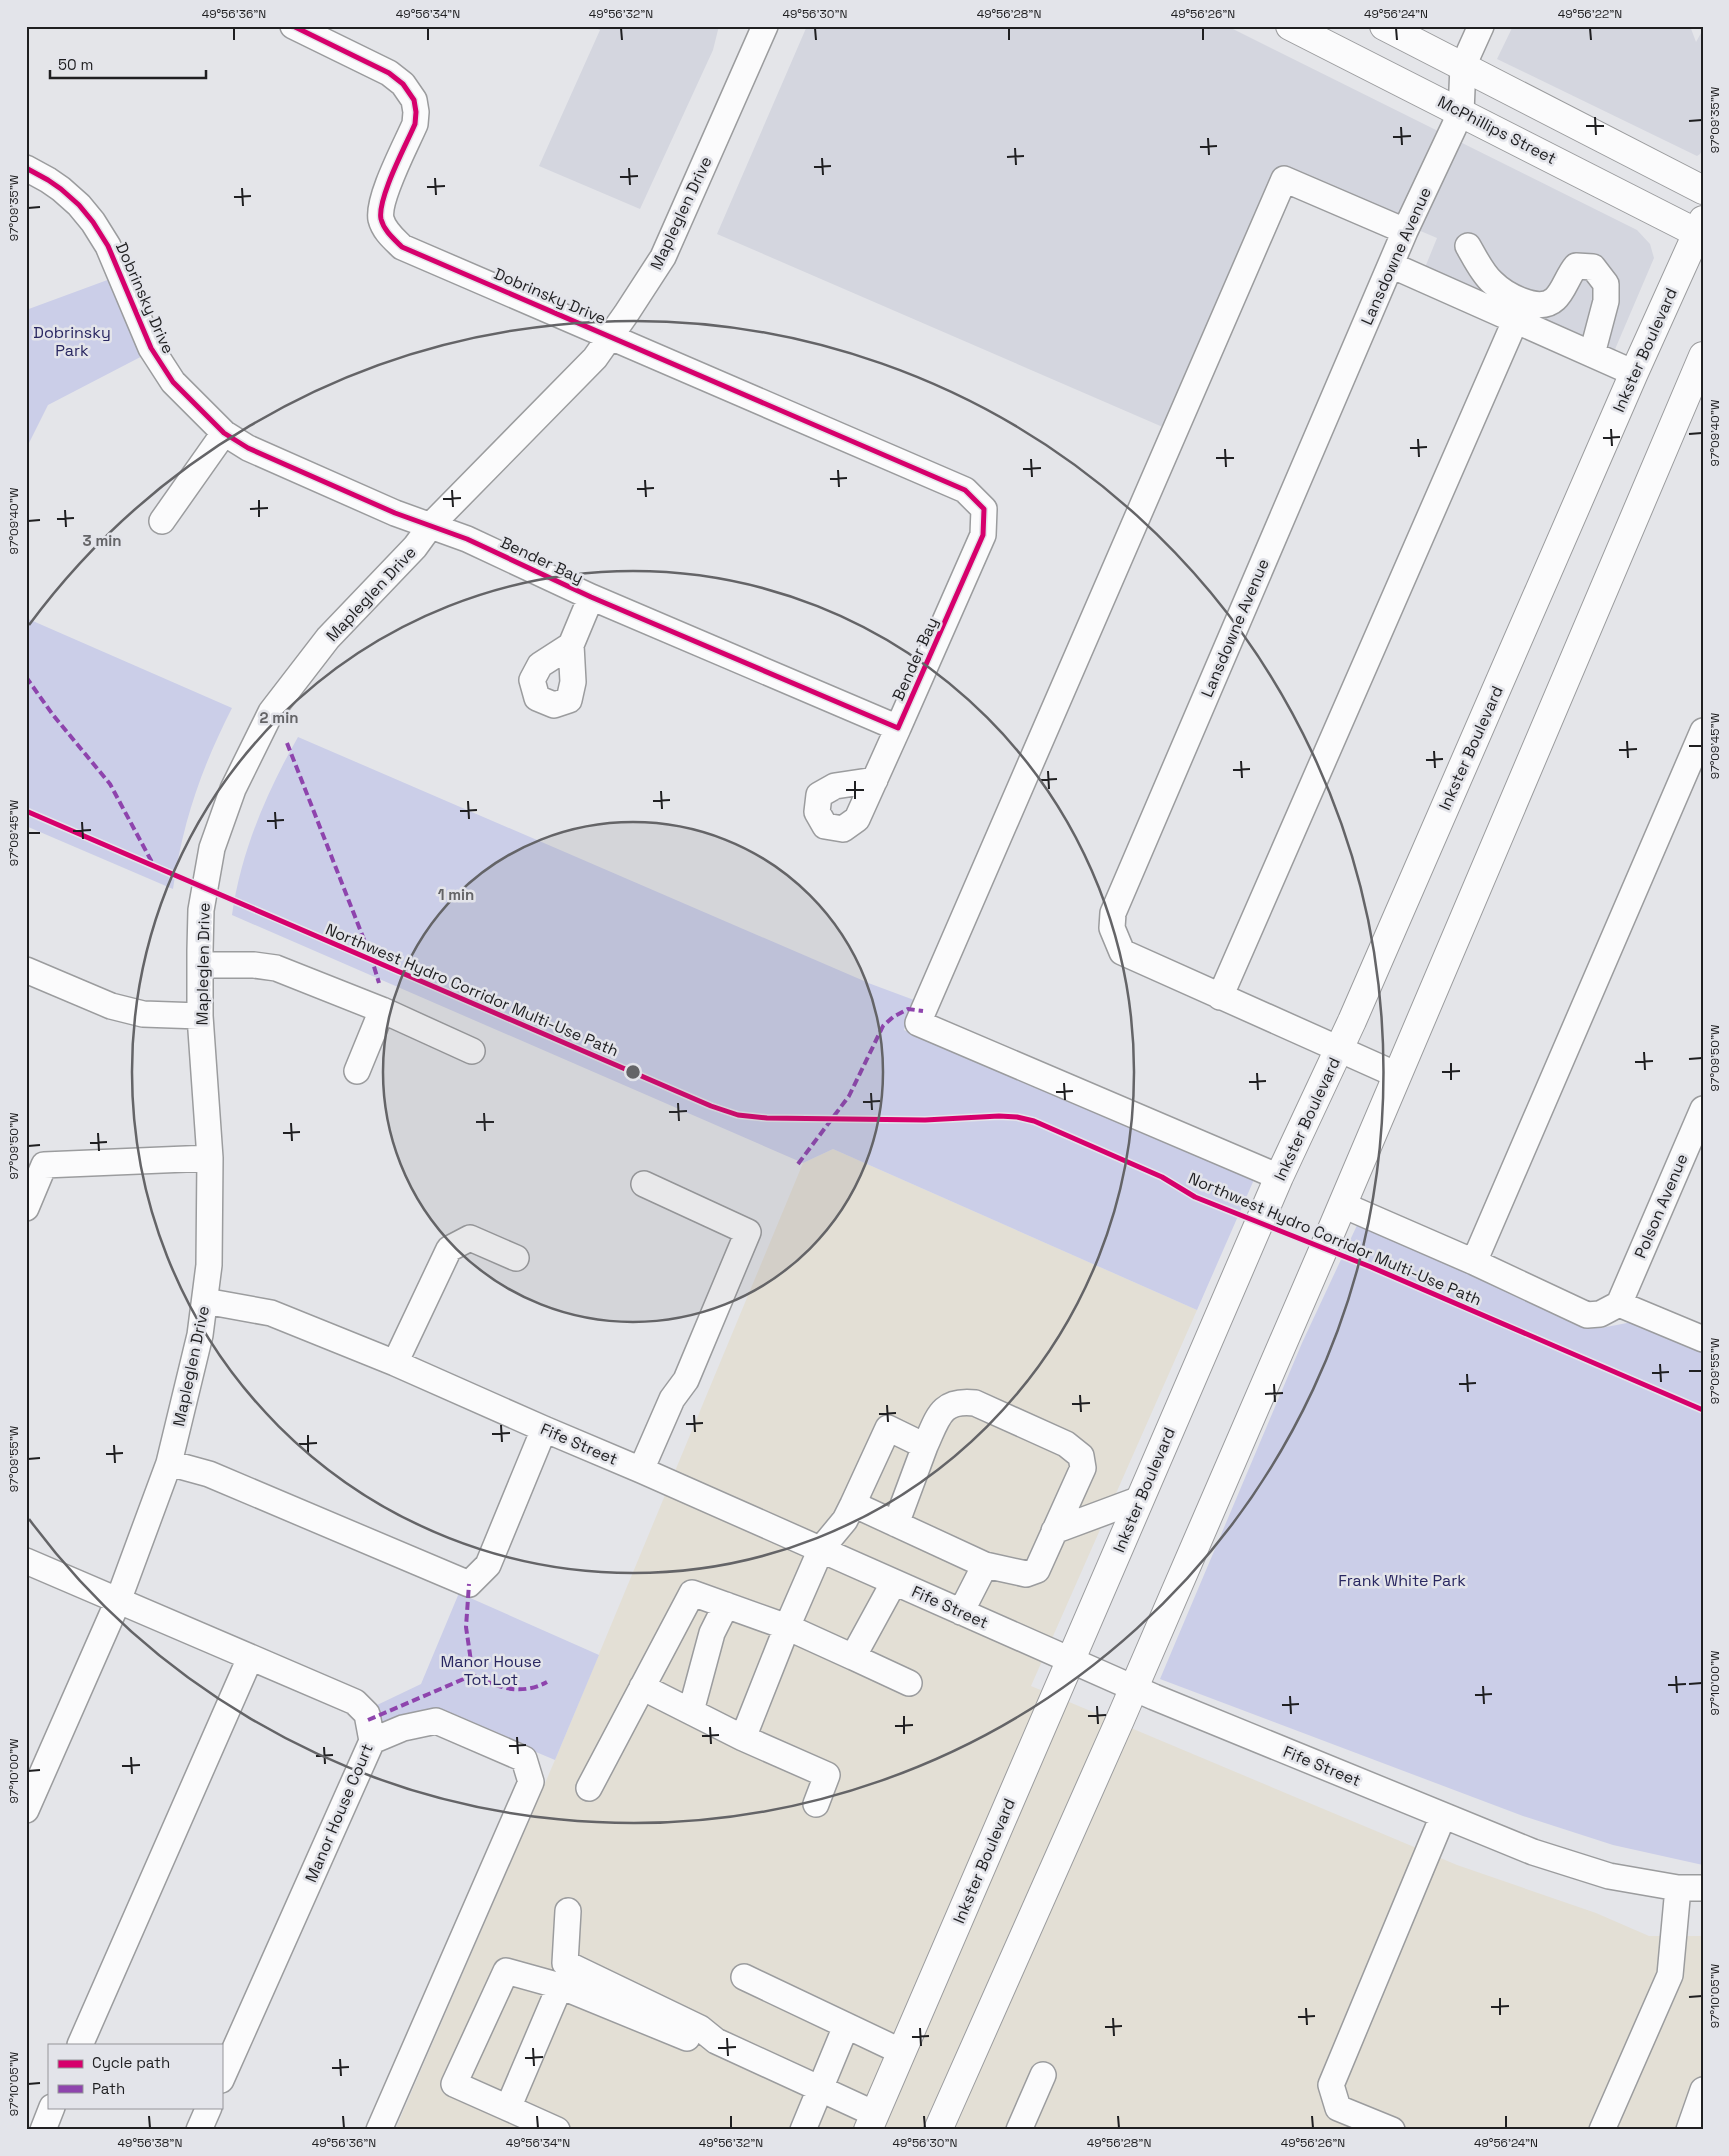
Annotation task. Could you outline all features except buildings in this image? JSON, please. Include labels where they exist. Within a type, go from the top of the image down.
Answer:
[{"type":"main road","points":[[1384,26],[1703,190]]},
{"type":"main road","name":"McPhillips Street","points":[[1295,27],[1461,112],[1701,230]]},
{"type":"main road","name":"Inkster Boulevard","points":[[872,2122],[1279,1177],[1340,1049],[1634,373],[1701,230]]},
{"type":"main road","points":[[938,2130],[1134,1688],[1696,390],[1703,356]]},
{"type":"street","name":"Dobrinsky Drive","points":[[293,26],[389,73],[403,84],[414,100],[415,124],[382,203],[381,220],[388,233],[402,247],[611,336]]},
{"type":"street","name":"Mapleglen Drive","points":[[26,1810],[118,1601],[169,1463],[200,1335],[209,1265],[210,1158],[200,1016],[201,910],[212,848],[233,789],[271,712],[328,638],[415,546],[431,526],[595,358],[611,336],[663,257],[765,26]]},
{"type":"street","name":"Lansdowne Avenue","points":[[1398,1075],[1220,998],[1122,952],[1112,928],[1113,913],[1405,231],[1461,112],[1464,66],[1481,26]]},
{"type":"street","name":"Dobrinsky Drive","points":[[26,168],[48,180],[61,190],[79,205],[93,222],[108,246],[151,348],[173,382],[224,433],[248,448],[395,513],[431,526]]},
{"type":"street","points":[[1279,1177],[918,1022],[1284,179],[1405,231]]},
{"type":"street","points":[[1468,246],[1490,281],[1502,291],[1534,304],[1545,304],[1556,299],[1568,274],[1576,266],[1593,267],[1606,284],[1606,301],[1592,354]]},
{"type":"street","points":[[1391,265],[1634,373]]},
{"type":"street","points":[[1220,998],[1516,319]]},
{"type":"street","name":"Bender Bay","points":[[611,336],[965,490],[984,509],[983,536],[875,780]]},
{"type":"street","points":[[162,521],[224,433]]},
{"type":"street","name":"Bender Bay","points":[[431,526],[468,539],[591,597],[898,728]]},
{"type":"street","points":[[571,645],[591,597]]},
{"type":"street","points":[[1474,1262],[1703,731]]},
{"type":"street","points":[[200,965],[254,965],[276,968],[382,1010],[472,1051]]},
{"type":"street","points":[[26,970],[111,1006],[143,1014],[200,1016]]},
{"type":"street","points":[[357,1071],[382,1010]]},
{"type":"street","name":"Polson Avenue","points":[[1619,1304],[1703,1109]]},
{"type":"street","points":[[26,1208],[44,1165],[210,1158]]},
{"type":"street","points":[[642,1470],[672,1399],[686,1380],[748,1232],[644,1184]]},
{"type":"street","points":[[1343,1205],[1474,1262],[1587,1315],[1600,1314],[1619,1304],[1703,1339]]},
{"type":"street","points":[[395,1364],[449,1249],[470,1238],[516,1258]]},
{"type":"street","name":"Fife Street","points":[[205,1301],[271,1313],[395,1364],[544,1430],[642,1470],[1134,1688],[1533,1852],[1609,1876],[1678,1888],[1703,1888]]},
{"type":"street","points":[[853,1504],[896,1524],[985,1565],[1026,1574],[1037,1570],[1082,1468],[1081,1456],[1066,1444],[975,1403],[960,1402],[950,1405],[940,1414],[925,1446],[896,1524]]},
{"type":"street","points":[[743,1738],[787,1626],[821,1549],[845,1520],[888,1428],[925,1446]]},
{"type":"street","points":[[169,1463],[209,1474],[468,1584],[488,1565],[544,1430]]},
{"type":"street","points":[[1054,1532],[1140,1499]]},
{"type":"street","name":"Manor House Court","points":[[26,1561],[356,1702],[366,1714],[372,1741],[222,2078]]},
{"type":"street","points":[[961,1612],[985,1565]]},
{"type":"street","points":[[853,1657],[894,1582]]},
{"type":"street","points":[[590,1788],[692,1594],[787,1626],[909,1683]]},
{"type":"street","points":[[691,1712],[712,1633],[726,1605]]},
{"type":"street","points":[[80,2044],[250,1658]]},
{"type":"street","points":[[642,1687],[743,1738],[827,1776],[816,1804]]},
{"type":"street","points":[[372,1741],[403,1728],[436,1721],[524,1759],[531,1782],[379,2130]]},
{"type":"street","points":[[1392,2130],[1338,2108],[1331,2085],[1443,1816]]},
{"type":"street","points":[[1602,2130],[1670,1975],[1678,1888]]},
{"type":"street","points":[[568,1911],[565,1963],[700,2028],[716,2041],[820,2088],[872,2122]]},
{"type":"street","points":[[557,2130],[454,2084],[506,1970],[560,1986],[687,2038]]},
{"type":"street","points":[[744,1977],[902,2052]]},
{"type":"street","points":[[508,2108],[560,1986]]},
{"type":"street","points":[[803,2130],[846,2026]]},
{"type":"street","points":[[1019,2130],[1043,2075]]},
{"type":"street","points":[[1689,2130],[1703,2090]]},
{"type":"street","points":[[42,2130],[52,2108]]},
{"type":"street","points":[[199,2130],[209,2108]]},
{"type":"shaded area","points":[[592,26],[719,26],[713,50],[640,209],[539,166],[600,30]]},
{"type":"shaded area","points":[[807,26],[1227,26],[1637,230],[1650,244],[1654,258],[1613,354],[1424,270],[1437,238],[1276,170],[1165,428],[717,234]]},
{"type":"shaded area","points":[[1513,26],[1690,26],[1696,42],[1701,33],[1703,34],[1703,148],[1700,154],[1697,156],[1497,59]]},
{"type":"shaded area","points":[[833,1149],[1197,1310],[1031,1686],[1457,1865],[1596,1913],[1649,1936],[1703,1936],[1703,2130],[395,2130],[555,1760],[803,1163]]},
{"type":"green space","name":"Dobrinsky Park","points":[[121,275],[152,351],[48,405],[26,449],[26,310]]},
{"type":"green space","points":[[26,618],[232,708],[202,774],[182,841],[173,889],[26,826]]},
{"type":"green space","points":[[298,737],[871,984],[914,1000],[904,1030],[1256,1175],[1197,1310],[833,1149],[803,1163],[232,915],[242,868],[256,823],[275,780]]},
{"type":"green space","name":"Frank White Park","points":[[1359,1221],[1601,1328],[1627,1323],[1639,1323],[1703,1350],[1703,1865],[1613,1845],[1523,1816],[1160,1679],[1302,1343]]},
{"type":"green space","name":"Manor House Tot Lot","points":[[459,1593],[599,1655],[555,1760],[438,1711],[382,1728],[375,1706],[421,1684]]},
{"type":"marked path","points":[[26,677],[53,715],[110,784],[154,866]]},
{"type":"marked path","points":[[287,743],[372,960],[379,983]]},
{"type":"marked path","points":[[798,1164],[849,1096],[883,1026],[893,1017],[908,1009],[923,1011]]},
{"type":"marked path","points":[[368,1720],[473,1675],[466,1627],[469,1584]]},
{"type":"marked path","points":[[473,1675],[491,1684],[510,1689],[528,1689],[547,1682]]},
{"type":"cycle path","points":[[26,168],[61,189],[79,205],[93,222],[108,246],[151,348],[173,382],[224,433],[248,448],[395,513],[467,539],[591,597],[898,728],[983,535],[984,509],[965,490],[402,247],[384,227],[381,219],[381,210],[383,199],[399,158],[415,124],[414,100],[403,84],[389,73],[293,26]]},
{"type":"cycle path","name":"Northwest Hydro Corridor Multi-Use Path","points":[[26,811],[711,1106],[738,1115],[767,1118],[925,1120],[999,1116],[1017,1117],[1034,1121],[1162,1177],[1195,1197],[1371,1267],[1703,1410]]}]
